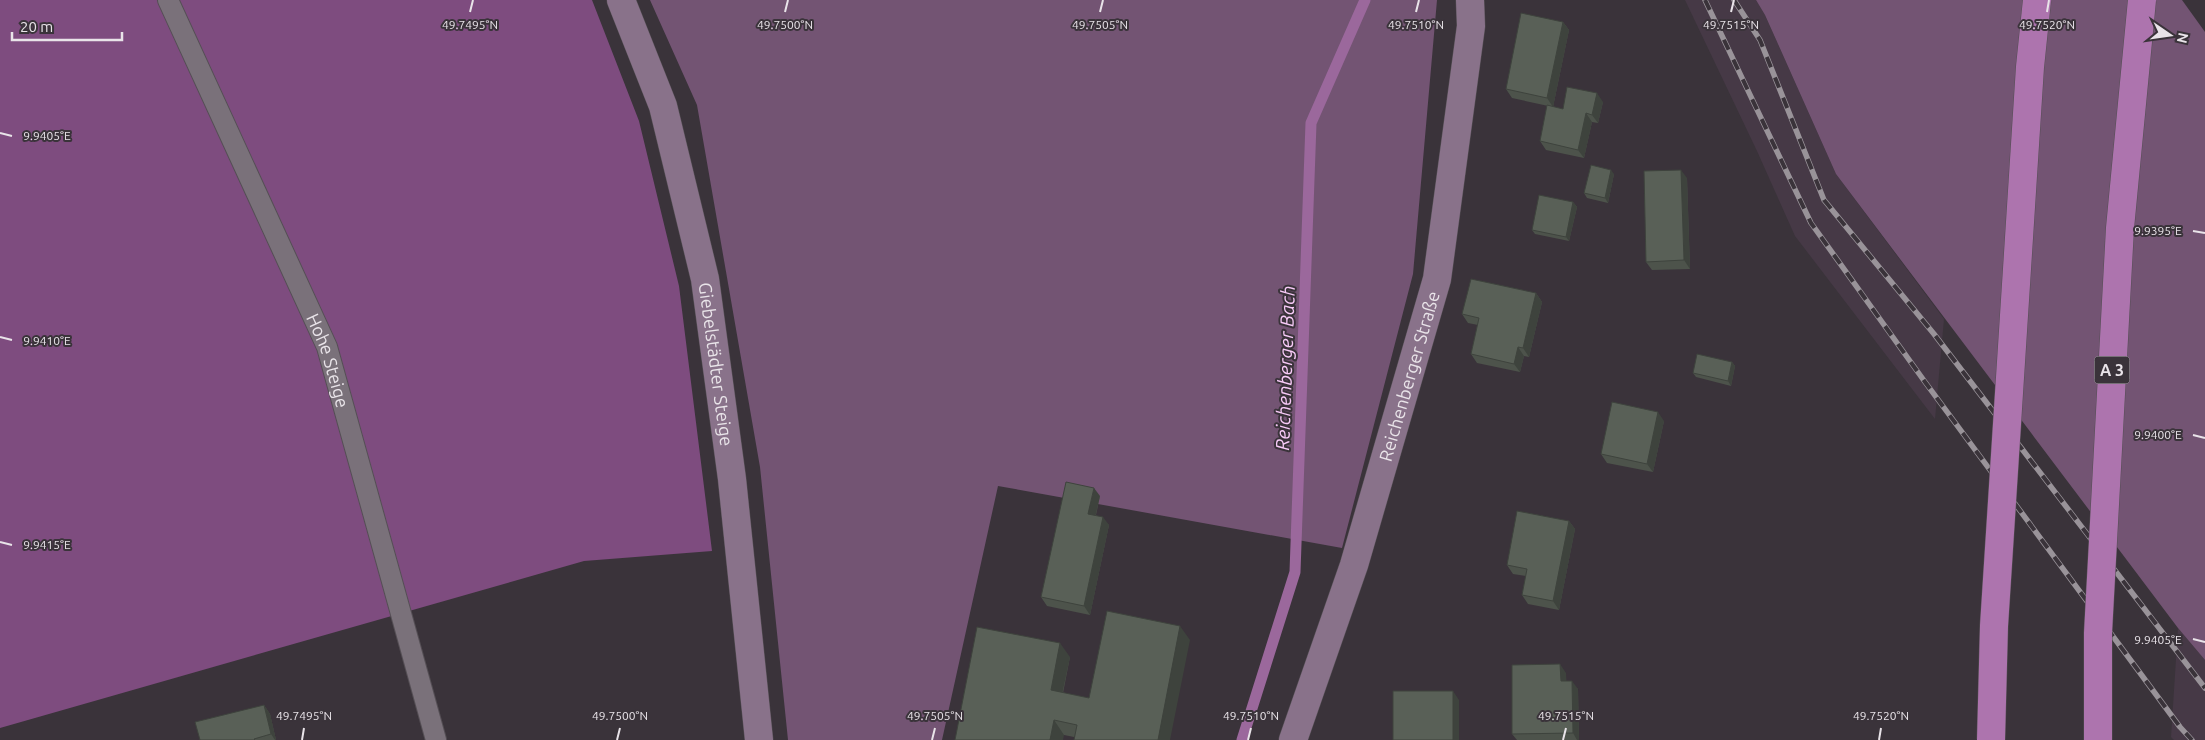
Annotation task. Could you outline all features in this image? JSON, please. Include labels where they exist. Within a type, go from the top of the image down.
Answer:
[{"type":"highway","points":[[1991,740],[1994,626],[2030,67],[2037,0]]},
{"type":"highway","name":"A 3","points":[[2098,740],[2098,633],[2120,228],[2142,0]]},
{"type":"main road","name":"Giebelstädter Steige","points":[[620,0],[663,106],[705,279],[732,479],[759,740]]},
{"type":"main road","name":"Reichenberger Straße","points":[[1293,740],[1354,566],[1437,279],[1471,26],[1470,0]]},
{"type":"lane","name":"Hohe Steige","points":[[168,0],[327,347],[436,740]]},
{"type":"shaded area","points":[[0,0],[592,0],[639,121],[679,286],[712,551],[584,561],[0,728]]},
{"type":"shaded area","points":[[650,0],[1437,0],[1413,274],[1342,548],[998,486],[942,740],[788,740],[760,467],[697,105]]},
{"type":"shaded area","points":[[1685,0],[1756,0],[1765,15],[1836,174],[1944,319],[1935,419],[1795,236]]},
{"type":"shaded area","points":[[1756,0],[2182,0],[2205,32],[2205,660],[2178,628],[1836,174],[1765,15]]},
{"type":"shaded area","points":[[2178,628],[2205,660],[2205,740],[2174,740],[2171,737]]},
{"type":"building","points":[[1521,13],[1563,22],[1547,98],[1506,89]]},
{"type":"building","points":[[1567,87],[1597,93],[1592,115],[1586,113],[1578,150],[1540,141],[1547,105],[1563,109]]},
{"type":"building","points":[[1591,165],[1611,170],[1605,198],[1584,193]]},
{"type":"building","points":[[1681,170],[1684,260],[1646,262],[1644,171]]},
{"type":"building","points":[[1539,195],[1573,202],[1566,237],[1532,230]]},
{"type":"building","points":[[1471,279],[1536,293],[1523,348],[1518,347],[1514,364],[1471,354],[1479,318],[1462,314]]},
{"type":"building","points":[[1697,354],[1732,362],[1728,381],[1693,373]]},
{"type":"building","points":[[1612,402],[1658,412],[1647,464],[1601,454]]},
{"type":"building","points":[[1066,482],[1094,488],[1088,514],[1103,517],[1084,606],[1041,597]]},
{"type":"building","points":[[1517,511],[1569,521],[1553,601],[1522,595],[1527,569],[1507,565]]},
{"type":"building","points":[[1107,611],[1180,626],[1158,740],[1074,740],[1077,725],[1054,720],[1050,740],[955,740],[977,627],[1060,643],[1051,690],[1089,698]]},
{"type":"building","points":[[1560,664],[1561,681],[1572,681],[1573,733],[1512,734],[1512,665]]},
{"type":"building","points":[[1393,691],[1453,691],[1453,740],[1393,740]]},
{"type":"building","points":[[264,705],[271,734],[255,740],[200,740],[195,722]]},
{"type":"waterway","name":"Reichenberger Bach","points":[[1242,740],[1295,572],[1311,123],[1365,0]]},
{"type":"railway","points":[[1705,0],[1811,223],[1925,382],[2180,727],[2192,740]]},
{"type":"railway","points":[[1734,0],[1760,40],[1824,200],[1934,334],[2205,688]]}]
